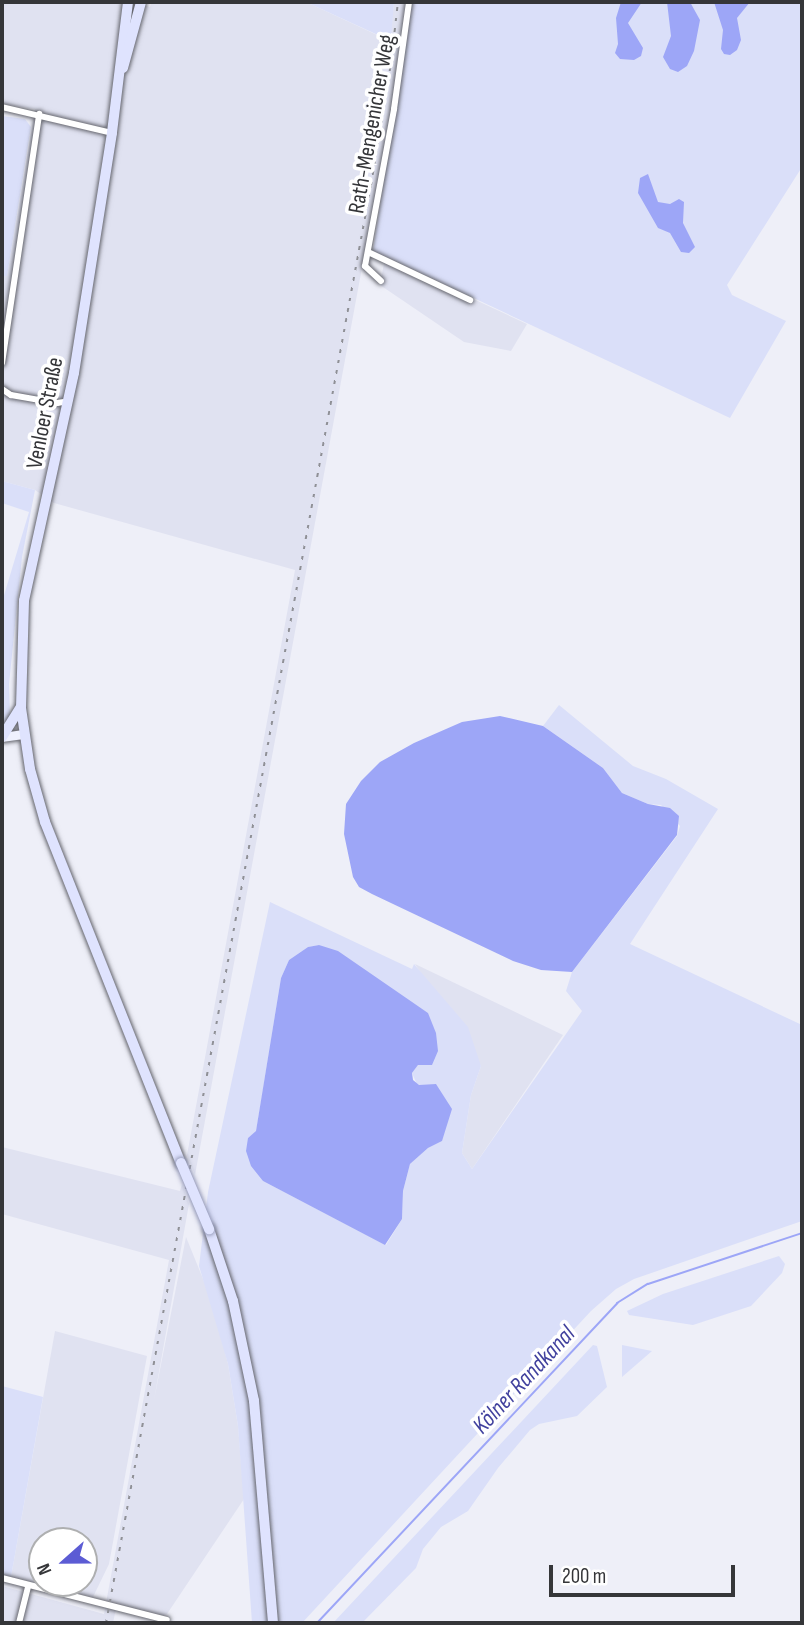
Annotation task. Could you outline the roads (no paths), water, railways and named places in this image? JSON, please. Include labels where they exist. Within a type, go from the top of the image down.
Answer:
[{"type":"main road","name":"Venloer Straße","points":[[120,78],[120,52],[128,2]]},
{"type":"main road","name":"Venloer Straße","points":[[141,2],[120,78],[69,401],[24,601],[20,708],[23,734],[45,822],[209,1229],[244,1344],[254,1401],[273,1623]]},
{"type":"main road","points":[[2,737],[20,708]]},
{"type":"main road","points":[[2,737],[23,734]]},
{"type":"street","name":"Rath-Mengenicher Weg","points":[[368,252],[394,109],[409,2]]},
{"type":"street","points":[[2,107],[112,133]]},
{"type":"street","points":[[2,363],[39,114]]},
{"type":"street","points":[[381,281],[365,266],[368,252],[470,300]]},
{"type":"street","points":[[2,389],[11,395],[57,402],[69,401]]},
{"type":"street","points":[[2,1578],[28,1586],[19,1623]]},
{"type":"street","points":[[73,1597],[167,1620]]},
{"type":"water","points":[[621,2],[642,2],[628,23],[643,48],[641,56],[634,60],[620,59],[615,53],[618,44],[616,18]]},
{"type":"water","points":[[667,2],[690,2],[700,20],[694,51],[687,66],[678,72],[670,69],[663,57],[671,36]]},
{"type":"water","points":[[714,2],[750,2],[737,18],[741,40],[737,50],[730,55],[724,54],[721,49],[723,30]]},
{"type":"water","points":[[648,174],[658,202],[670,204],[679,199],[684,202],[683,223],[695,247],[689,253],[681,252],[670,233],[658,228],[638,193],[640,178]]},
{"type":"water","points":[[500,716],[543,726],[603,768],[622,793],[648,804],[670,808],[679,816],[677,835],[572,972],[541,970],[513,961],[372,894],[359,887],[353,877],[344,834],[346,804],[361,781],[380,762],[414,743],[462,722]]},
{"type":"water","points":[[319,945],[338,951],[428,1013],[436,1033],[438,1051],[432,1065],[418,1065],[412,1073],[413,1080],[419,1085],[436,1084],[452,1109],[442,1141],[428,1148],[410,1164],[403,1191],[402,1219],[385,1245],[263,1181],[251,1166],[246,1151],[248,1138],[256,1131],[281,978],[289,960],[308,947]]},
{"type":"waterway","name":"Kölner Randkanal","points":[[317,1623],[617,1303],[648,1284],[802,1233]]},
{"type":"railway","points":[[106,1623],[371,185],[398,2]]}]
